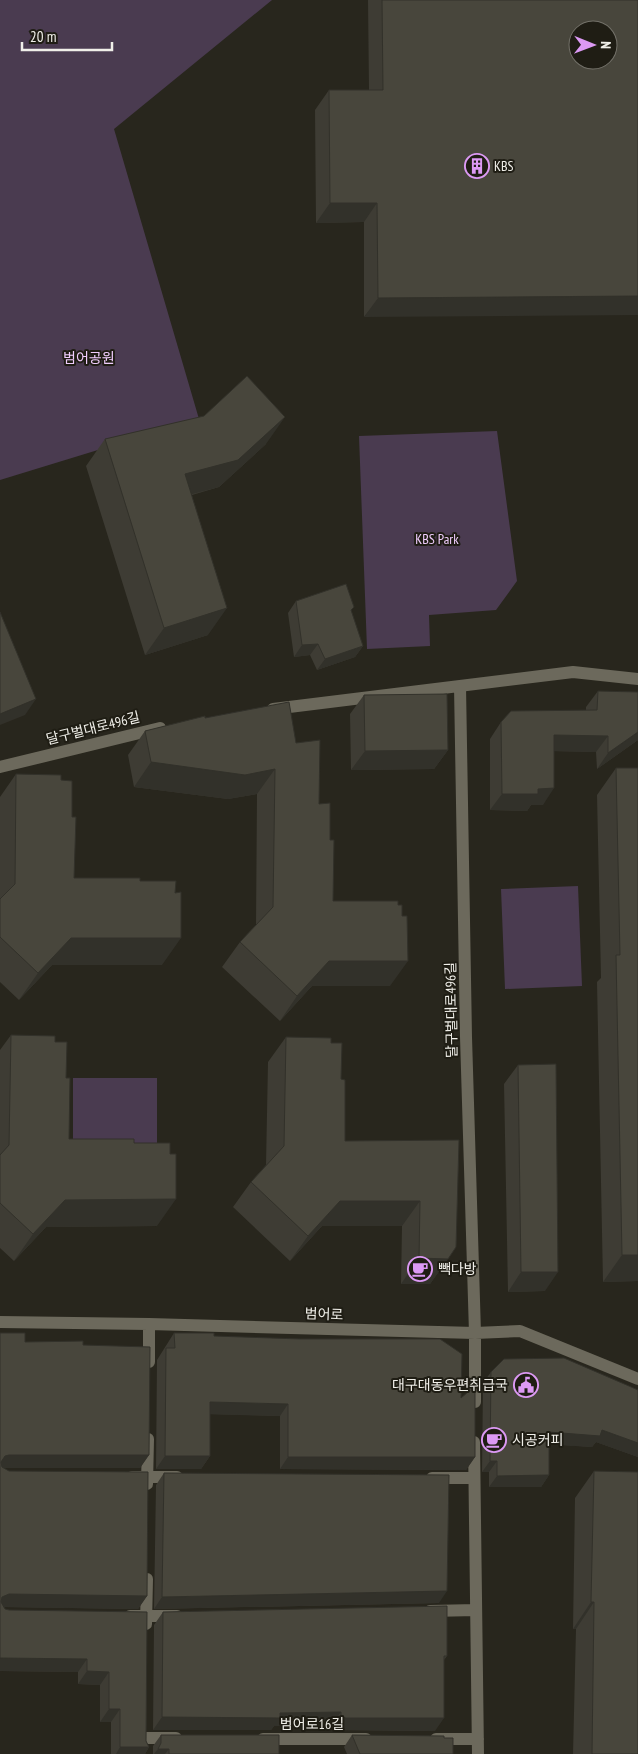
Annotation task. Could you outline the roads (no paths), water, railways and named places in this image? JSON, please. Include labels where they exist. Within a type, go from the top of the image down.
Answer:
[{"type":"street","points":[[265,710],[573,672],[638,679]]},
{"type":"street","name":"달구벌대로496길","points":[[460,686],[466,1037],[475,1333]]},
{"type":"street","name":"달구벌대로496길","points":[[0,767],[168,726]]},
{"type":"street","name":"범어로","points":[[0,1322],[475,1333],[520,1331],[638,1379]]},
{"type":"street","points":[[149,1372],[150,1324]]},
{"type":"street","points":[[474,1410],[475,1333]]},
{"type":"street","points":[[147,1497],[148,1429]]},
{"type":"street","points":[[474,1430],[478,1754]]},
{"type":"street","points":[[118,1477],[187,1477]]},
{"type":"street","points":[[415,1478],[474,1478]]},
{"type":"street","points":[[146,1635],[147,1566]]},
{"type":"street","points":[[416,1612],[476,1610]]},
{"type":"street","points":[[117,1616],[186,1616]]},
{"type":"street","points":[[146,1754],[145,1734],[193,1738]]},
{"type":"street","name":"범어로16길","points":[[252,1739],[378,1739]]},
{"type":"street","points":[[424,1739],[478,1739]]},
{"type":"place","name":"KBS","points":[[477,166]]},
{"type":"place","name":"빽다방","points":[[420,1269]]},
{"type":"place","name":"대구대동우편취급국","points":[[526,1385]]},
{"type":"place","name":"시공커피","points":[[494,1440]]},
{"type":"park label","name":"범어공원","points":[[89,358]]},
{"type":"park label","name":"KBS Park","points":[[437,539]]}]
